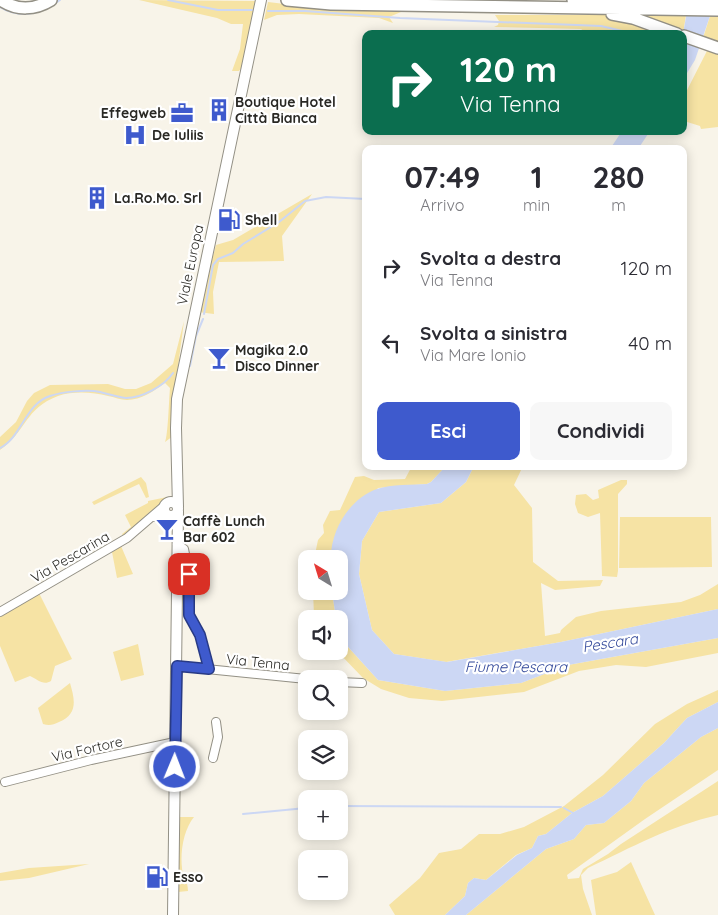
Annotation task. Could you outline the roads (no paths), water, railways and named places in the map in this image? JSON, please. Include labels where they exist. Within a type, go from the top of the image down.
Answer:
[{"type":"highway","points":[[1,0],[13,6],[25,8],[38,6],[51,0]]},
{"type":"highway","points":[[287,0],[349,4],[718,2]]},
{"type":"highway","points":[[573,0],[589,3],[718,10]]},
{"type":"highway","points":[[589,3],[596,13],[633,18],[667,30]]},
{"type":"highway","points":[[687,37],[718,48]]},
{"type":"main road","name":"Viale Europa","points":[[170,510],[177,480],[177,399],[261,0]]},
{"type":"main road","points":[[170,510],[178,530],[173,915]]},
{"type":"street","name":"Via Pescarina","points":[[0,612],[121,542],[150,519],[170,510]]},
{"type":"street","points":[[177,544],[184,549],[188,567],[189,615],[200,635],[209,669]]},
{"type":"street","name":"Via Tenna","points":[[177,666],[298,678]]},
{"type":"street","points":[[348,682],[362,683]]},
{"type":"street","points":[[213,758],[218,737],[216,722]]},
{"type":"street","name":"Via Fortore","points":[[5,782],[91,760],[175,742]]},
{"type":"water","points":[[689,0],[711,13],[695,60],[687,73],[687,30],[684,30]]},
{"type":"water","points":[[619,135],[647,135],[641,145],[613,145]]},
{"type":"water","name":"Fiume Pescara","points":[[442,470],[472,470],[466,482],[441,503],[379,512],[362,541],[359,574],[372,630],[394,654],[447,662],[561,642],[718,609],[718,638],[568,665],[521,683],[445,691],[378,680],[348,647],[348,610],[335,610],[333,600],[348,600],[348,550],[332,550],[334,538],[338,527],[350,508],[367,493],[389,486],[427,484]]},
{"type":"water","points":[[718,702],[718,728],[701,737],[644,783],[631,801],[604,823],[586,825],[574,839],[546,849],[466,915],[445,915],[465,896],[468,883],[474,878],[486,880],[517,855],[532,848],[538,836],[546,834],[572,813],[603,796],[664,743],[687,718]]},
{"type":"waterway","points":[[0,7],[23,14],[46,9],[60,0]]},
{"type":"waterway","points":[[168,0],[218,10],[252,10]]},
{"type":"waterway","points":[[268,11],[305,11],[400,18],[601,26],[618,30]]},
{"type":"waterway","points":[[204,314],[213,265],[218,259],[233,253],[243,244],[279,222],[305,201],[326,197],[362,199]]},
{"type":"waterway","points":[[190,366],[196,336],[203,319]]},
{"type":"waterway","points":[[0,448],[14,436],[35,406],[50,396],[68,392],[88,391],[123,398],[139,396],[158,387],[173,373]]},
{"type":"waterway","points":[[348,806],[561,807]]},
{"type":"waterway","points":[[564,808],[573,813]]},
{"type":"waterway","points":[[243,814],[298,809]]},
{"type":"place","name":"Boutique Hotel Città Bianca","points":[[219,110]]},
{"type":"place","name":"Effegweb","points":[[182,113]]},
{"type":"place","name":"De Iuliis","points":[[135,135]]},
{"type":"place","name":"La.Ro.Mo. Srl","points":[[97,198]]},
{"type":"place","name":"Shell","points":[[229,220]]},
{"type":"place","name":"Magika 2.0 Disco Dinner","points":[[219,358]]},
{"type":"place","name":"Caffè Lunch Bar 602","points":[[167,529]]},
{"type":"place","name":"Esso","points":[[157,877]]},
{"type":"water label","name":"Pescara","points":[[610,643]]}]
